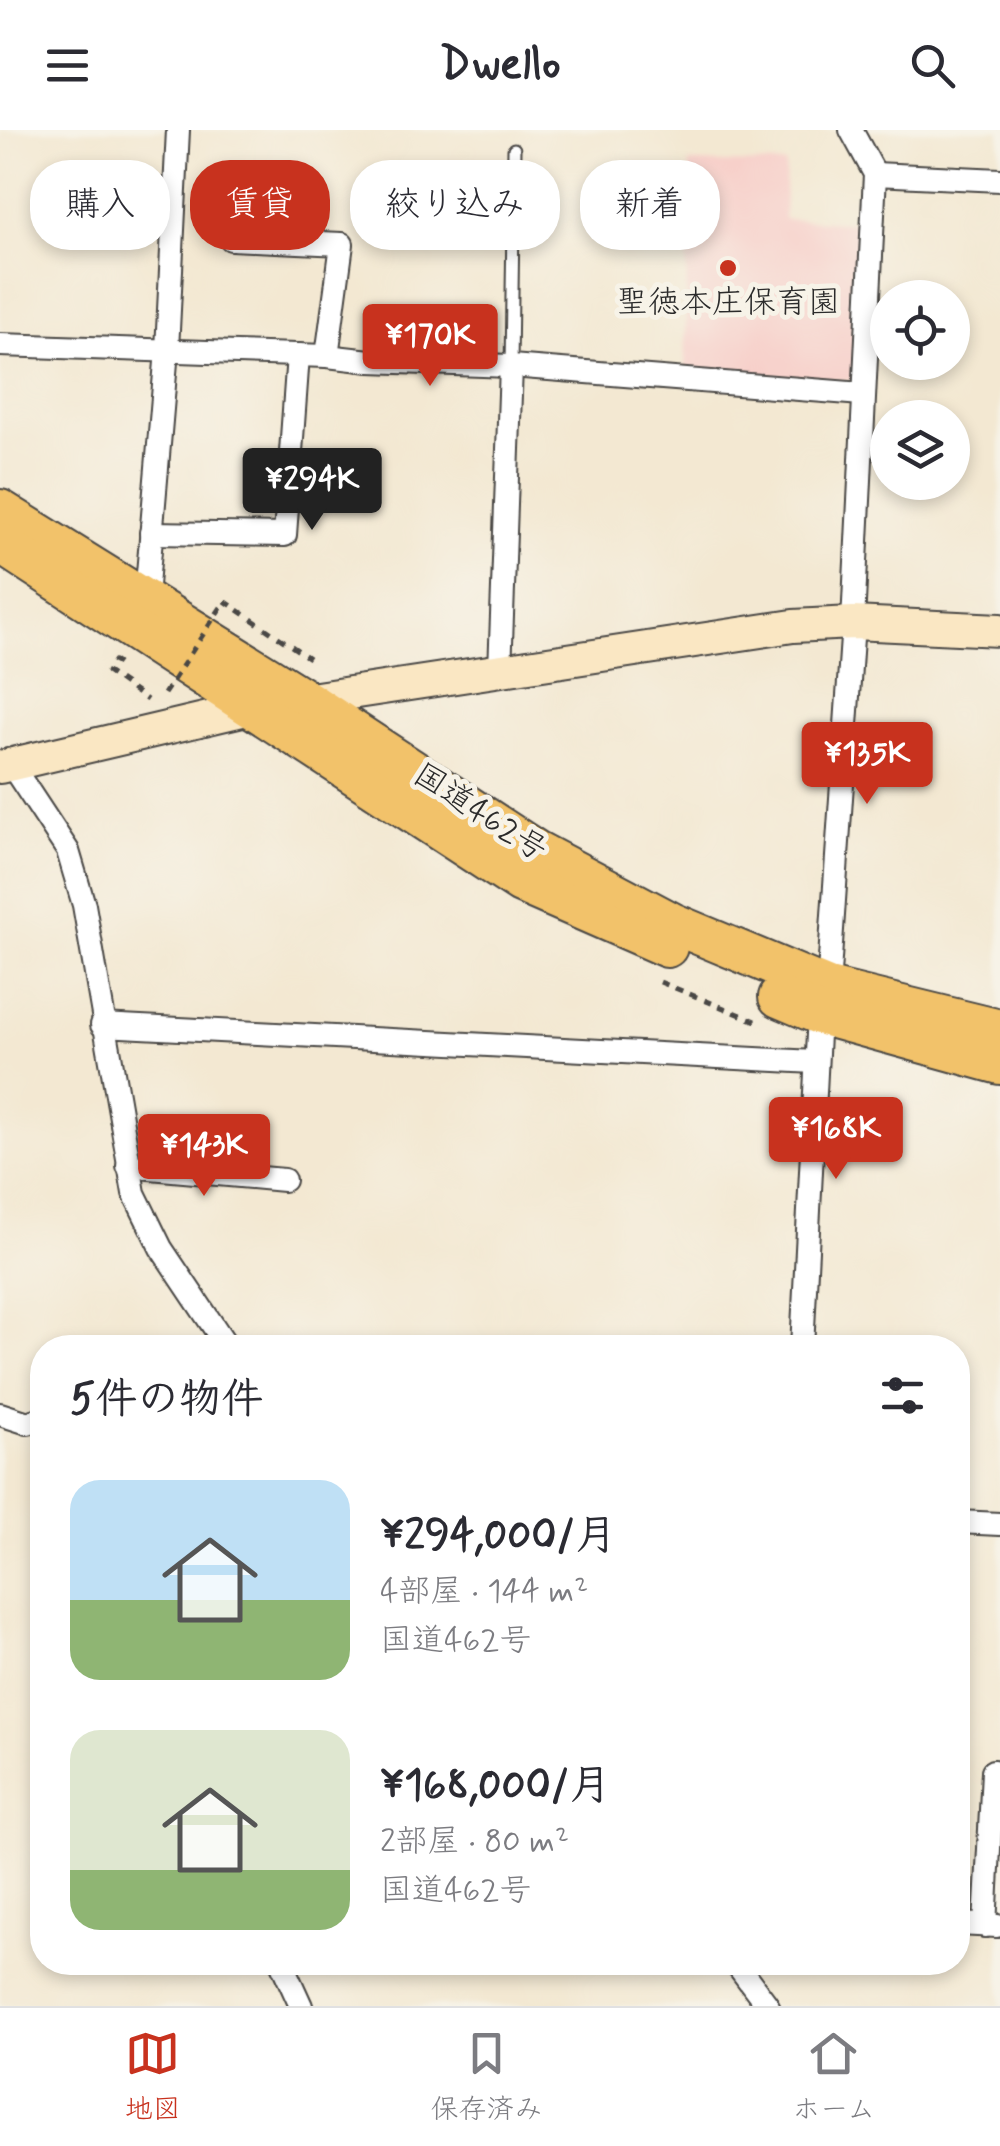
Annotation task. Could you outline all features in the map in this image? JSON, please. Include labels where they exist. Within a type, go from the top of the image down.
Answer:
[{"type":"highway","name":"国道462号","points":[[0,510],[139,636],[308,680],[536,851],[672,923],[823,1001],[1000,1030]]},
{"type":"highway","name":"国道462号","points":[[0,544],[521,883],[823,1001],[1000,1064]]},
{"type":"street","points":[[139,636],[167,350],[178,130]]},
{"type":"street","points":[[803,1335],[815,1062],[853,623],[875,174],[850,130]]},
{"type":"street","points":[[875,174],[1000,180]]},
{"type":"street","points":[[327,356],[342,244],[330,243]]},
{"type":"street","points":[[0,346],[510,366],[862,394]]},
{"type":"street","points":[[152,534],[285,535],[298,355]]},
{"type":"street","points":[[500,672],[510,366]]},
{"type":"street","points":[[211,1335],[134,1192],[84,905],[68,851],[5,765],[251,708],[308,680],[500,672],[793,626],[853,623],[1000,630]]},
{"type":"street","points":[[102,1025],[815,1062]]},
{"type":"street","points":[[128,1166],[284,1180]]},
{"type":"street","points":[[0,1414],[30,1423]]},
{"type":"street","points":[[970,1523],[1000,1524]]},
{"type":"street","points":[[993,1770],[993,1926]]},
{"type":"street","points":[[286,1975],[301,2006]]},
{"type":"street","points":[[745,1975],[768,2006]]},
{"type":"lane","points":[[510,366],[514,149]]},
{"type":"path","points":[[152,686],[164,694],[225,601],[308,680]]},
{"type":"path","points":[[139,636],[107,672],[147,700]]},
{"type":"shaded area","points":[[720,163],[786,164],[784,219],[858,223],[862,227],[859,381],[685,372],[687,250],[720,250]]},
{"type":"place","name":"聖徳本庄保育園","points":[[728,268]]}]
